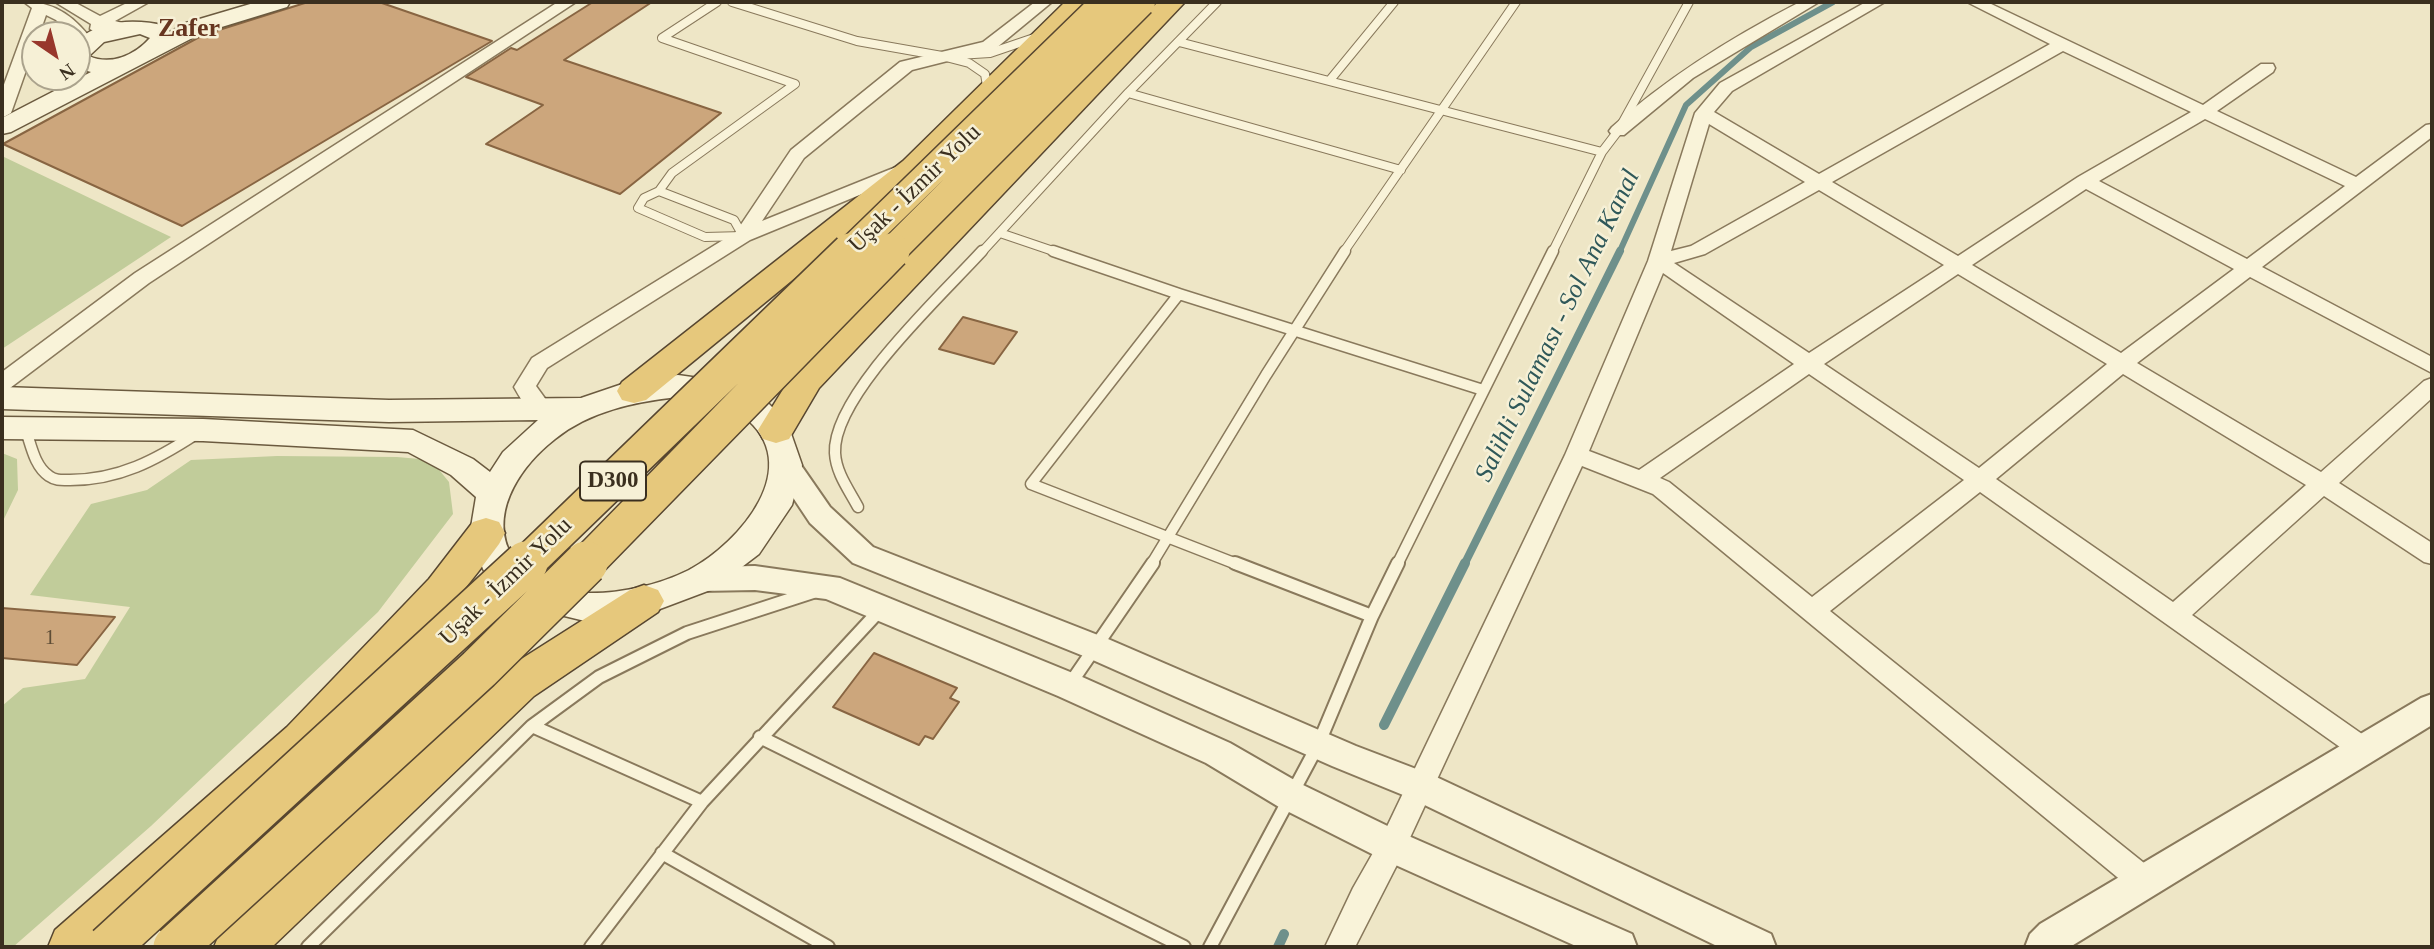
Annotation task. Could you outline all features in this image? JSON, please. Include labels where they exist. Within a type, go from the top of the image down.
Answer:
[{"type":"highway","points":[[634,391],[913,167],[988,92],[1047,16],[1079,2]]},
{"type":"highway","name":"Uşak - İzmir Yolu","points":[[108,947],[452,634],[1106,2]]},
{"type":"highway","name":"Uşak - İzmir Yolu","points":[[175,947],[479,669],[664,486],[783,360],[1141,2]]},
{"type":"highway","points":[[776,430],[807,379],[1172,2]]},
{"type":"highway","points":[[72,947],[302,740],[443,590],[490,513]]},
{"type":"highway","points":[[238,947],[519,683],[644,601]]},
{"type":"main road","points":[[91,42],[132,27],[244,2]]},
{"type":"main road","points":[[2,127],[194,28],[279,2]]},
{"type":"main road","points":[[132,27],[158,31],[161,38],[155,48]]},
{"type":"main road","points":[[91,65],[135,60]]},
{"type":"main road","points":[[2,113],[36,91]]},
{"type":"main road","points":[[13,428],[203,430],[413,442],[462,467],[490,513],[500,569],[535,596],[585,607],[644,601],[701,579],[747,545],[776,505],[786,465],[776,430],[753,407],[720,392],[678,386],[634,391],[582,408],[544,431],[514,460],[490,513]]},
{"type":"main road","points":[[2,398],[389,411],[582,408]]},
{"type":"street","points":[[63,2],[75,21]]},
{"type":"street","points":[[91,41],[141,2]]},
{"type":"street","points":[[2,383],[142,278],[568,2]]},
{"type":"street","points":[[1618,131],[1659,93],[1699,64],[1811,2]]},
{"type":"street","points":[[1340,947],[1392,846],[1576,455],[1658,261],[1703,113],[1726,87],[1877,2]]},
{"type":"street","points":[[1975,2],[2357,185]]},
{"type":"street","points":[[2,113],[9,76],[37,4],[65,21]]},
{"type":"street","points":[[743,236],[797,154],[906,66],[989,46],[1047,16]]},
{"type":"street","points":[[1658,261],[1698,250],[2065,43]]},
{"type":"street","points":[[1642,480],[1810,363],[2085,181],[2204,112],[2267,68]]},
{"type":"street","points":[[1703,113],[2123,363],[2322,484],[2432,555]]},
{"type":"street","points":[[1812,611],[1980,480],[2123,363],[2432,130]]},
{"type":"street","points":[[541,408],[525,387],[539,363],[743,236],[913,167]]},
{"type":"street","points":[[2085,181],[2249,266],[2432,366]]},
{"type":"street","points":[[1658,261],[1980,480],[2363,749]]},
{"type":"street","points":[[2173,617],[2432,386]]},
{"type":"street","points":[[1576,455],[1661,488],[2144,881]]},
{"type":"street","points":[[786,465],[820,515],[863,555],[1097,648],[1318,745],[1420,786],[1758,947]]},
{"type":"street","points":[[701,579],[755,578],[829,587],[1069,686],[1218,753],[1291,796],[1392,846],[1619,947]]},
{"type":"street","points":[[2043,947],[2053,937],[2144,881],[2432,708]]},
{"type":"lane","points":[[659,191],[734,220],[743,236],[705,237],[638,208],[644,198],[659,191],[672,173],[795,84],[662,38],[717,2]]},
{"type":"lane","points":[[732,2],[858,41],[969,63],[985,74],[988,92]]},
{"type":"lane","points":[[859,507],[837,466],[836,438],[851,399],[884,358],[1128,93],[1217,2]]},
{"type":"lane","points":[[1329,80],[1394,2]]},
{"type":"lane","points":[[1069,686],[1097,648],[1169,536],[1293,330],[1440,109],[1516,2]]},
{"type":"lane","points":[[1210,947],[1318,745],[1372,617],[1602,152],[1618,131],[1689,2]]},
{"type":"lane","points":[[942,56],[978,57],[1009,50],[1047,16]]},
{"type":"lane","points":[[1179,42],[1602,152]]},
{"type":"lane","points":[[1128,93],[1401,170]]},
{"type":"lane","points":[[1000,233],[1179,294],[1483,390]]},
{"type":"lane","points":[[1179,294],[1031,484],[1372,617]]},
{"type":"lane","points":[[13,428],[38,465],[54,478],[89,480],[125,475],[152,463],[203,430]]},
{"type":"lane","points":[[308,947],[532,726],[599,677],[687,633],[829,587]]},
{"type":"lane","points":[[591,947],[702,802],[880,610]]},
{"type":"lane","points":[[532,726],[702,802]]},
{"type":"lane","points":[[760,737],[1184,947]]},
{"type":"lane","points":[[662,853],[828,947]]},
{"type":"green space","points":[[2,156],[171,237],[2,349]]},
{"type":"green space","points":[[2,453],[17,459],[18,490],[2,523]]},
{"type":"green space","points":[[277,456],[397,457],[431,460],[449,482],[453,514],[378,612],[151,826],[13,947],[2,947],[2,706],[23,688],[85,679],[130,607],[30,595],[91,504],[147,490],[191,460]]},
{"type":"building","points":[[308,2],[379,2],[492,41],[182,226],[3,144],[203,35]]},
{"type":"building","points":[[593,2],[652,2],[564,60],[721,113],[620,194],[486,144],[543,105],[466,77],[511,48],[517,50]]},
{"type":"building","points":[[963,317],[1017,332],[994,364],[939,349]]},
{"type":"building","points":[[2,608],[115,617],[77,665],[2,658]]},
{"type":"building","points":[[874,653],[957,688],[950,698],[959,702],[933,739],[925,736],[919,745],[833,707]]},
{"type":"waterway","name":"Salihli Sulaması - Sol Ana Kanal","points":[[1619,253],[1686,105],[1751,47],[1833,2]]},
{"type":"waterway","name":"Salihli Sulaması - Sol Ana Kanal","points":[[1464,565],[1620,251]]},
{"type":"waterway","name":"Salihli Sulaması - Sol Ana Kanal","points":[[1384,725],[1464,565]]},
{"type":"waterway","name":"Salihli Sulaması - Sol Ana Kanal","points":[[1278,947],[1284,934]]},
{"type":"district","name":"Zafer","points":[[189,29]]}]
